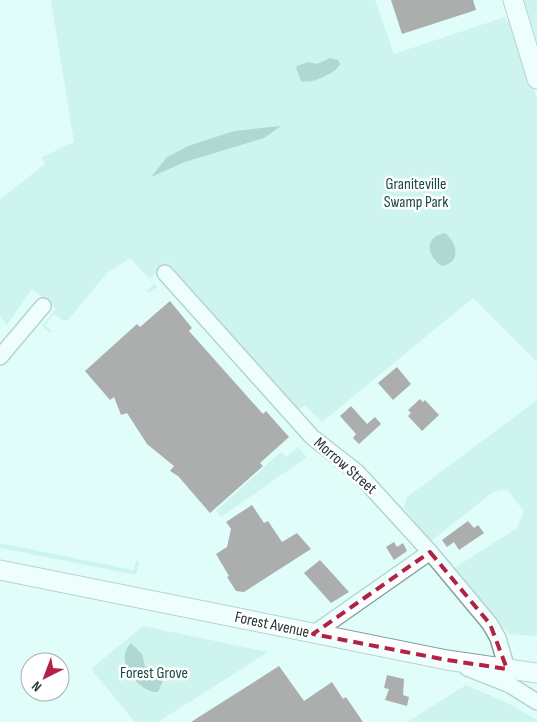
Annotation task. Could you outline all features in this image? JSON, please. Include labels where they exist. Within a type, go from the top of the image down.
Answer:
[{"type":"main road","points":[[513,0],[537,79]]},
{"type":"main road","name":"Forest Avenue","points":[[0,570],[447,660]]},
{"type":"main road","points":[[447,660],[537,674]]},
{"type":"street","name":"Morrow Street","points":[[165,273],[312,437],[358,472],[430,552],[490,624],[498,638],[507,669]]},
{"type":"street","points":[[0,357],[43,306]]},
{"type":"street","points":[[313,634],[430,552]]},
{"type":"street","name":"Forest Avenue","points":[[447,660],[502,681],[537,702]]},
{"type":"highlighted area","points":[[430,552],[490,624],[507,669],[447,660],[313,634]]},
{"type":"green space","name":"Graniteville Swamp Park","points":[[51,0],[375,0],[394,54],[505,17],[507,22],[514,20],[537,100],[537,362],[473,298],[322,422],[305,405],[297,411],[168,263],[150,279],[157,287],[148,293],[147,291],[154,284],[130,258],[107,273],[67,321],[54,314],[45,325],[52,331],[50,333],[42,326],[56,309],[32,289],[7,325],[0,316],[0,199],[45,164],[42,157],[74,142]],"holes":[[[326,59],[328,76],[299,77],[297,70],[321,63]],[[234,131],[264,138],[185,162],[152,176],[167,157],[188,146]]]},
{"type":"green space","points":[[524,0],[537,0],[537,41],[525,4]]},
{"type":"green space","points":[[537,400],[537,636],[509,634],[454,568],[516,529],[524,512],[507,489],[493,492],[431,541],[404,508],[407,497]]},
{"type":"green space","points":[[298,447],[307,457],[221,517],[216,511],[281,452],[287,457]]},
{"type":"green space","points":[[0,543],[134,570],[136,561],[139,562],[136,575],[0,548]]},
{"type":"green space","name":"Forest Grove","points":[[143,626],[268,652],[158,722],[135,722],[91,669]]},
{"type":"green space","points":[[466,685],[510,704],[537,720],[537,722],[407,722]]},
{"type":"water","points":[[330,58],[338,60],[340,64],[337,68],[317,80],[301,81],[297,66],[308,62],[317,64]]},
{"type":"water","points":[[281,126],[264,138],[185,162],[151,177],[167,157],[188,146],[234,131]]},
{"type":"water","points":[[445,233],[455,247],[456,252],[453,261],[442,266],[433,258],[430,243],[438,235]]},
{"type":"water","points":[[131,643],[142,654],[145,666],[156,672],[163,681],[158,692],[144,688],[131,675],[125,659],[126,650]]},
{"type":"building","points":[[391,0],[473,0],[476,10],[402,34]]},
{"type":"building","points":[[170,301],[192,328],[189,331],[263,414],[266,411],[289,437],[260,463],[263,466],[210,513],[178,476],[170,471],[174,466],[147,444],[127,413],[121,415],[114,397],[110,400],[85,371],[137,324],[140,327]]},
{"type":"building","points":[[397,367],[411,384],[393,400],[378,383]]},
{"type":"building","points":[[420,399],[423,402],[425,400],[439,415],[422,431],[408,416],[411,413],[408,410]]},
{"type":"building","points":[[351,406],[367,424],[375,417],[381,424],[359,444],[353,438],[356,434],[340,416]]},
{"type":"building","points":[[252,505],[264,523],[268,521],[282,542],[297,533],[311,549],[244,592],[236,591],[216,554],[227,547],[231,529],[226,522]]},
{"type":"building","points":[[468,521],[474,528],[478,525],[484,533],[459,550],[454,542],[447,547],[442,540]]},
{"type":"building","points":[[394,542],[397,547],[403,543],[407,551],[394,560],[386,547]]},
{"type":"building","points":[[320,560],[349,592],[331,603],[304,573]]},
{"type":"building","points":[[279,666],[304,701],[332,682],[343,699],[346,697],[363,722],[191,722]]},
{"type":"building","points":[[387,675],[404,679],[403,695],[409,697],[407,706],[385,700],[389,689],[384,688]]}]
